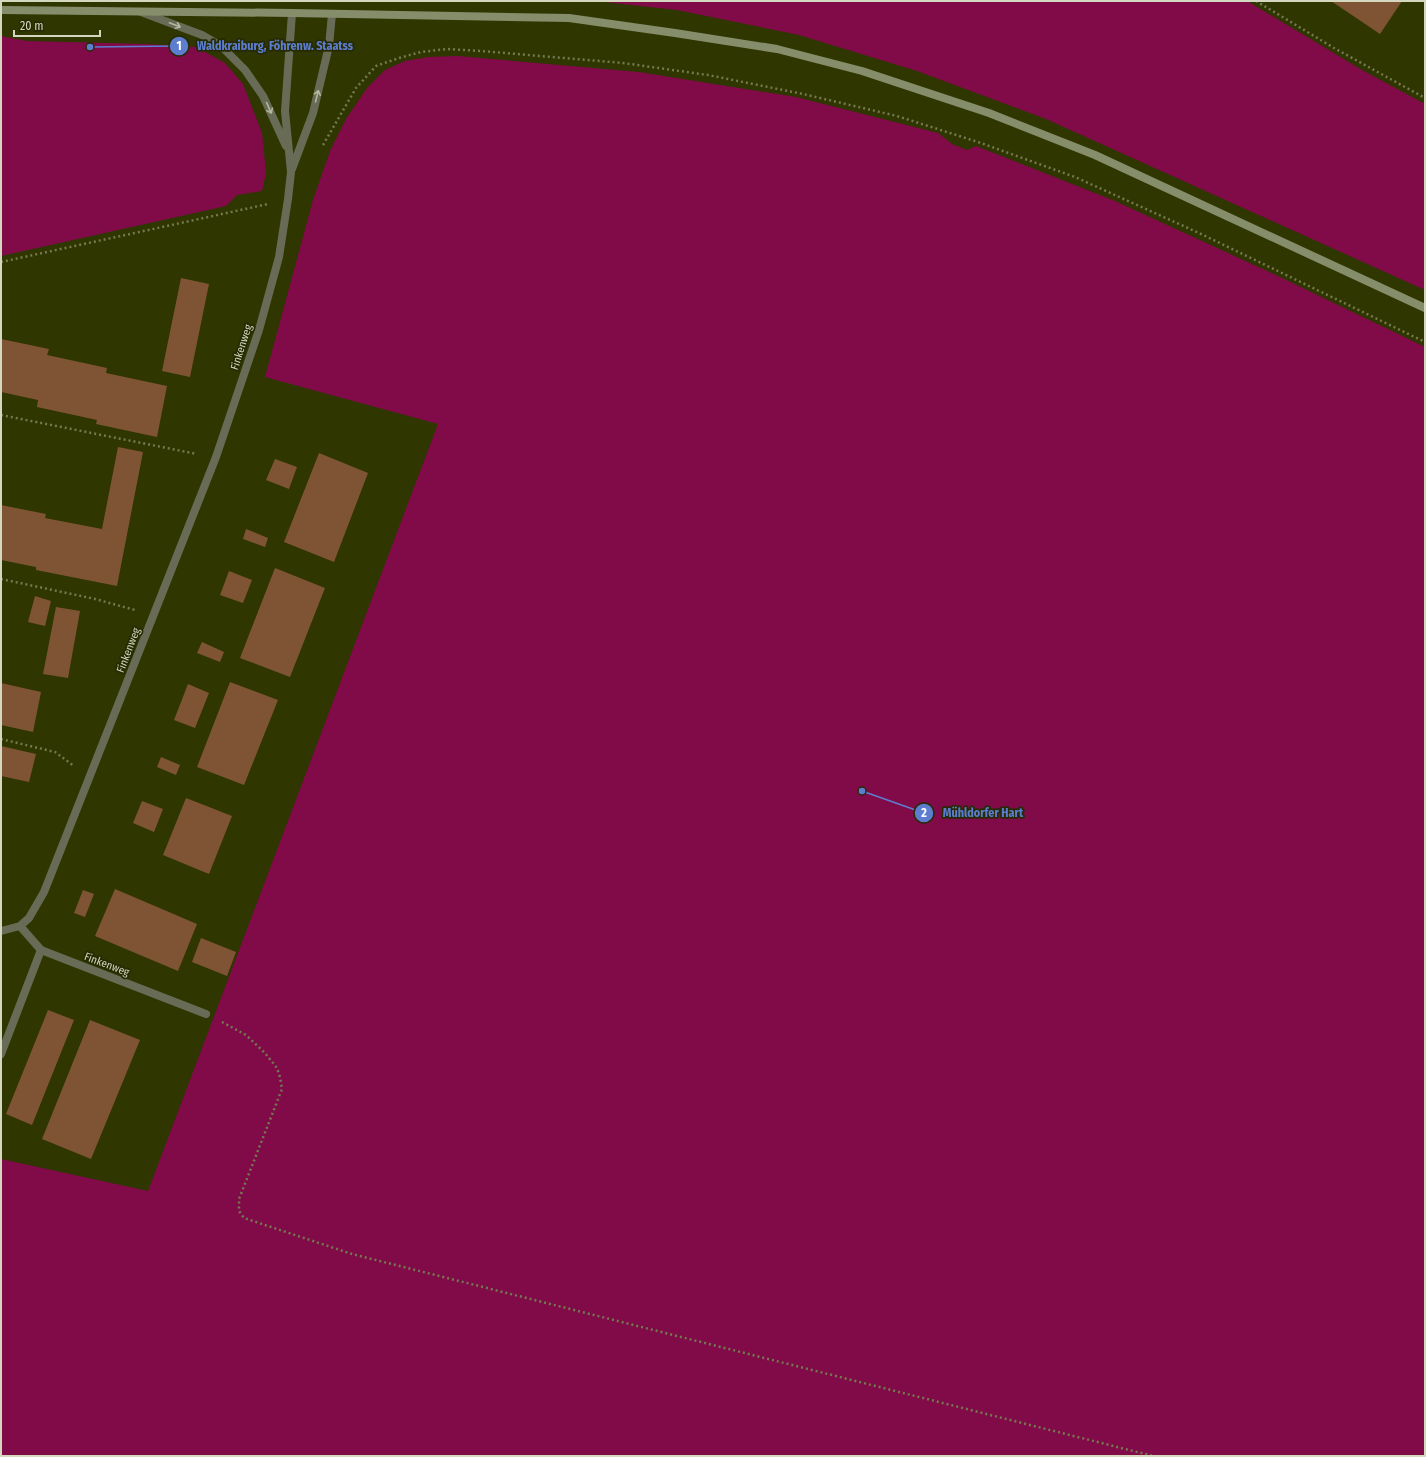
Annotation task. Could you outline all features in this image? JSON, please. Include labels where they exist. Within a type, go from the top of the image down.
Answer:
[{"type":"main road","points":[[1,10],[569,18],[777,49],[862,71],[989,113],[1095,155],[1425,308]]},
{"type":"street","name":"Finkenweg","points":[[138,11],[202,35],[221,46],[245,70],[263,96],[288,152]]},
{"type":"street","name":"Finkenweg","points":[[291,172],[285,111],[292,13]]},
{"type":"street","name":"Finkenweg","points":[[206,1014],[41,950],[20,926],[29,918],[44,892],[216,457],[259,330],[277,264],[291,172],[313,113],[329,46],[332,14]]},
{"type":"street","points":[[1,931],[20,926]]},
{"type":"street","points":[[1,1054],[41,950]]},
{"type":"path","points":[[1256,1],[1334,48],[1425,98]]},
{"type":"path","points":[[320,151],[356,88],[376,66],[421,52],[447,49],[481,51],[623,63],[708,75],[803,94],[897,116],[978,142],[1075,177],[1199,233],[1425,342]]},
{"type":"path","points":[[1,262],[288,199]]},
{"type":"path","points":[[1,415],[216,457]]},
{"type":"path","points":[[1,579],[95,598],[153,616]]},
{"type":"path","points":[[1,739],[55,752],[90,778]]},
{"type":"path","points":[[206,1014],[246,1035],[265,1053],[277,1068],[280,1076],[282,1089],[239,1199],[239,1210],[244,1218],[352,1254],[1153,1456]]},
{"type":"shaded area","points":[[595,1],[1247,1],[1362,70],[1425,104],[1425,290],[1046,119],[917,71],[799,35],[677,10]]},
{"type":"shaded area","points":[[1,36],[27,41],[146,44],[196,47],[225,63],[243,84],[262,133],[266,173],[262,191],[237,195],[226,206],[1,256]]},
{"type":"shaded area","points":[[458,56],[639,72],[796,97],[938,133],[952,144],[967,150],[976,146],[1115,201],[1278,276],[1425,347],[1425,1456],[1,1456],[1,1159],[148,1191],[438,424],[265,377],[313,200],[330,151],[346,119],[367,88],[385,70],[405,61],[428,57]]},
{"type":"building","points":[[1331,1],[1402,1],[1380,34]]},
{"type":"building","points":[[181,278],[209,284],[190,377],[162,371]]},
{"type":"building","points":[[1,339],[49,349],[47,355],[107,368],[106,373],[167,386],[157,437],[96,424],[97,420],[37,407],[38,400],[1,392]]},
{"type":"building","points":[[118,447],[143,452],[117,586],[36,570],[36,567],[1,560],[1,505],[46,514],[45,518],[102,529]]},
{"type":"building","points":[[319,453],[368,473],[334,562],[284,542]]},
{"type":"building","points":[[275,459],[297,467],[289,489],[266,480]]},
{"type":"building","points":[[246,529],[268,538],[265,547],[243,539]]},
{"type":"building","points":[[275,568],[325,588],[290,677],[240,658]]},
{"type":"building","points":[[229,571],[252,580],[243,603],[220,595]]},
{"type":"building","points":[[35,596],[51,601],[45,626],[28,622]]},
{"type":"building","points":[[56,607],[80,611],[68,678],[43,674]]},
{"type":"building","points":[[202,642],[224,652],[220,662],[197,653]]},
{"type":"building","points":[[230,682],[278,700],[244,785],[197,767]]},
{"type":"building","points":[[1,683],[41,692],[33,732],[1,725]]},
{"type":"building","points":[[188,684],[209,693],[195,728],[174,720]]},
{"type":"building","points":[[1,746],[36,754],[29,782],[1,776]]},
{"type":"building","points":[[161,757],[180,765],[176,775],[157,767]]},
{"type":"building","points":[[186,798],[232,816],[209,874],[163,855]]},
{"type":"building","points":[[142,801],[163,809],[154,832],[133,823]]},
{"type":"building","points":[[115,889],[197,924],[178,971],[95,936]]},
{"type":"building","points":[[83,890],[94,894],[85,917],[74,913]]},
{"type":"building","points":[[201,938],[236,952],[227,976],[192,962]]},
{"type":"building","points":[[48,1010],[74,1020],[32,1125],[6,1114]]},
{"type":"building","points":[[90,1020],[140,1040],[91,1159],[42,1139]]},
{"type":"place","name":"Waldkraiburg, Föhrenw. Staatss","points":[[90,47]]},
{"type":"place","name":"Mühldorfer Hart","points":[[862,791]]}]
